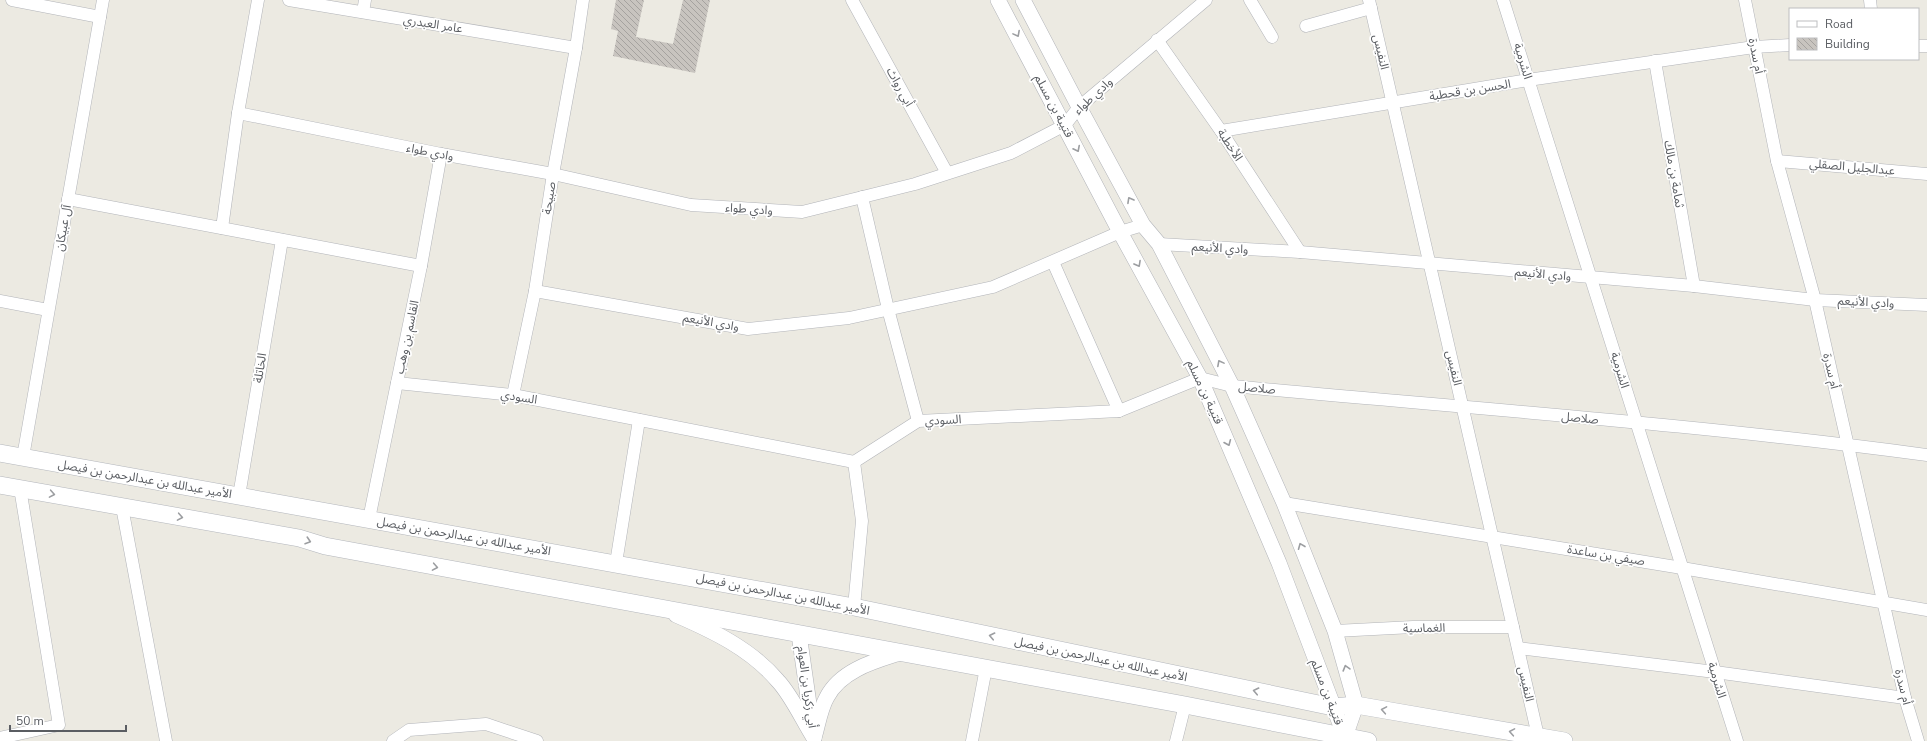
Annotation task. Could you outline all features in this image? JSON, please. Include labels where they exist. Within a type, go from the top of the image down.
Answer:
[{"type":"main road","name":"الأمير عبدالله بن عبدالرحمن بن فيصل","points":[[0,453],[854,607],[1333,707],[1356,705],[1564,741]]},
{"type":"main road","points":[[0,485],[298,538],[325,546],[1185,705],[1368,741]]},
{"type":"street","points":[[12,0],[100,17]]},
{"type":"street","name":"آل عبيكان","points":[[23,457],[103,0]]},
{"type":"street","points":[[222,228],[238,114],[258,0]]},
{"type":"street","name":"عامر العبدري","points":[[289,0],[576,48]]},
{"type":"street","points":[[363,12],[365,0]]},
{"type":"street","name":"صبيحة","points":[[513,395],[535,290],[552,174],[576,48],[583,0]]},
{"type":"street","name":"أبي رواث","points":[[852,0],[947,173]]},
{"type":"street","name":"قتيبة بن مسلم","points":[[998,0],[1120,232],[1200,378],[1279,564],[1345,737]]},
{"type":"street","name":"قتيبة بن مسلم","points":[[1023,0],[1143,225],[1159,244],[1232,386],[1284,503],[1335,631],[1356,705],[1345,737]]},
{"type":"street","name":"وادي طواء","points":[[238,114],[552,174],[691,205],[802,212],[862,197],[1011,153],[1065,125],[1079,107],[1206,0]]},
{"type":"street","points":[[1250,0],[1272,37]]},
{"type":"street","name":"الشرمية","points":[[1503,0],[1737,741]]},
{"type":"street","name":"أم سدرة","points":[[1745,0],[1777,160],[1815,300],[1905,698],[1918,741]]},
{"type":"street","points":[[1306,26],[1370,4]]},
{"type":"street","name":"النفيس","points":[[1370,4],[1538,736]]},
{"type":"street","name":"الأخطبة","points":[[1157,40],[1221,131],[1300,252]]},
{"type":"street","name":"الحسن بن قحطبة","points":[[1221,131],[1528,80],[1754,47],[1789,45]]},
{"type":"street","name":"ثمامة بن مالك","points":[[1655,61],[1694,286]]},
{"type":"street","name":"القاسم بن وهب","points":[[369,519],[421,266],[441,154]]},
{"type":"street","name":"عبدالجليل الصقلي","points":[[1777,160],[1927,174]]},
{"type":"street","points":[[862,197],[888,309],[918,421]]},
{"type":"street","points":[[68,199],[421,266]]},
{"type":"street","name":"وادي الأنيعم","points":[[535,290],[748,329],[848,318],[993,287],[1120,232],[1143,225]]},
{"type":"street","name":"الخاتلة","points":[[239,496],[282,240]]},
{"type":"street","name":"وادي الأنيعم","points":[[1159,244],[1300,252],[1694,286],[1815,300],[1927,305]]},
{"type":"street","points":[[1053,262],[1118,411]]},
{"type":"street","points":[[0,301],[48,310]]},
{"type":"street","points":[[1200,378],[1232,386]]},
{"type":"street","name":"السودي","points":[[397,383],[513,395],[854,462],[918,421],[1118,411],[1200,378]]},
{"type":"street","name":"صلاصل","points":[[1232,386],[1637,423],[1847,444],[1927,455]]},
{"type":"street","points":[[616,563],[639,420]]},
{"type":"street","points":[[854,462],[862,521],[854,607]]},
{"type":"street","points":[[0,738],[59,725],[20,488]]},
{"type":"street","name":"صيفي بن ساعدة","points":[[1284,503],[1682,568],[1927,610]]},
{"type":"street","points":[[122,507],[166,741]]},
{"type":"street","points":[[661,608],[714,632],[754,657],[779,682],[814,740]]},
{"type":"street","name":"الغماسية","points":[[1335,631],[1413,627],[1513,627]]},
{"type":"street","name":"أبي زكريا بن العوام","points":[[799,634],[814,740]]},
{"type":"street","points":[[1518,648],[1715,672],[1905,698]]},
{"type":"street","points":[[814,740],[827,696],[842,679],[866,664],[900,653]]},
{"type":"street","points":[[972,741],[986,668]]},
{"type":"street","points":[[1176,741],[1185,705]]},
{"type":"street","points":[[393,741],[409,730],[486,724],[537,741]]},
{"type":"building","points":[[616,0],[644,0],[636,37],[673,44],[683,0],[710,0],[695,73],[613,56],[618,31],[611,29]]}]
